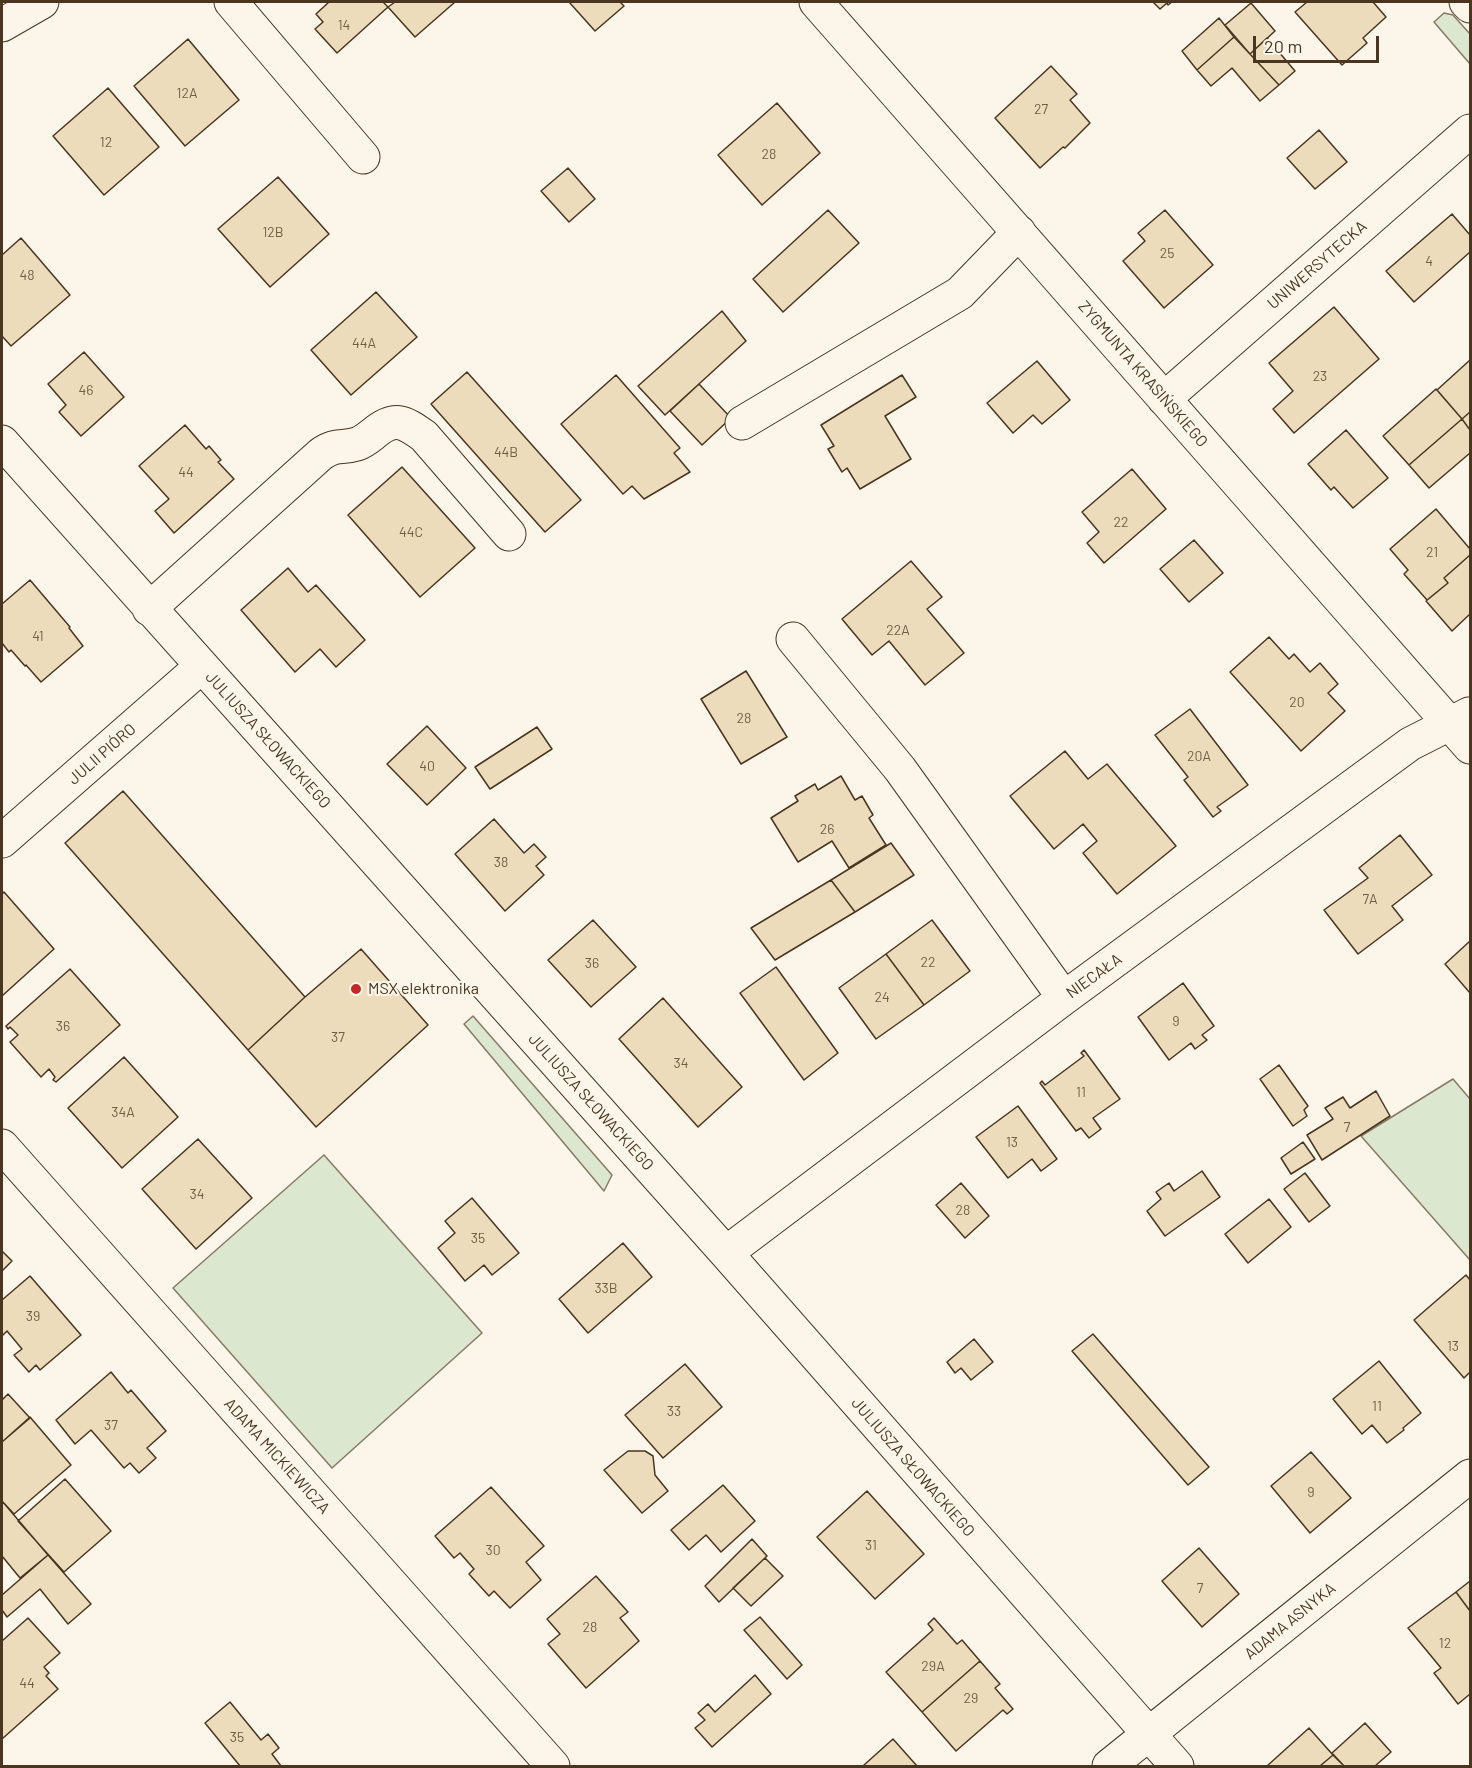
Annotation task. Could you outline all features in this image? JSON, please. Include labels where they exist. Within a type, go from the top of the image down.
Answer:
[{"type":"street","points":[[2,25],[42,2]]},
{"type":"street","points":[[231,2],[363,158]]},
{"type":"street","name":"ZYGMUNTA KRASIŃSKIEGO","points":[[816,2],[1164,399],[1464,728]]},
{"type":"street","points":[[1466,2],[1470,6]]},
{"type":"street","name":"UNIWERSYTECKA","points":[[1164,399],[1470,131]]},
{"type":"street","points":[[741,423],[960,293],[1019,232]]},
{"type":"street","points":[[149,609],[321,454],[331,447],[356,445],[391,422],[413,428],[424,436],[509,534]]},
{"type":"street","name":"JULIUSZA SŁOWACKIEGO","points":[[2,442],[726,1253],[1177,1767]]},
{"type":"street","points":[[794,639],[900,768],[1064,998]]},
{"type":"street","name":"JULII PIÓRO","points":[[2,841],[202,666]]},
{"type":"street","name":"NIECAŁA","points":[[726,1253],[1064,998],[1410,744],[1464,728]]},
{"type":"street","name":"ADAMA MICKIEWICZA","points":[[2,1146],[552,1767]]},
{"type":"street","name":"ADAMA ASNYKA","points":[[1109,1767],[1470,1476]]},
{"type":"green space","points":[[1444,13],[1453,15],[1470,34],[1470,64],[1434,22]]},
{"type":"green space","points":[[473,1016],[612,1175],[604,1191],[464,1024]]},
{"type":"green space","points":[[1453,1079],[1470,1099],[1470,1260],[1361,1136]]},
{"type":"green space","points":[[324,1155],[482,1333],[332,1468],[173,1288]]},
{"type":"building","points":[[329,2],[383,2],[388,7],[337,53],[315,29],[323,22],[316,14]]},
{"type":"building","points":[[395,2],[455,2],[415,37],[388,7]]},
{"type":"building","points":[[569,2],[620,2],[624,6],[595,31]]},
{"type":"building","points":[[1153,2],[1172,2],[1160,9]]},
{"type":"building","points":[[1307,2],[1373,2],[1386,17],[1363,38],[1367,43],[1342,65],[1295,12]]},
{"type":"building","points":[[1251,3],[1275,31],[1250,54],[1225,25]]},
{"type":"building","points":[[1219,18],[1234,37],[1197,70],[1182,51]]},
{"type":"building","points":[[1234,37],[1279,85],[1260,101],[1232,68],[1211,86],[1197,70]]},
{"type":"building","points":[[1267,38],[1295,71],[1279,85],[1250,54]]},
{"type":"building","points":[[188,39],[239,100],[185,146],[134,86]]},
{"type":"building","points":[[1051,66],[1077,94],[1070,100],[1090,123],[1065,148],[1063,147],[1040,168],[995,118]]},
{"type":"building","points":[[108,88],[159,147],[104,195],[53,136]]},
{"type":"building","points":[[777,103],[820,153],[762,205],[718,155]]},
{"type":"building","points":[[1319,130],[1347,162],[1315,189],[1287,158]]},
{"type":"building","points":[[568,168],[595,199],[569,222],[541,191]]},
{"type":"building","points":[[278,177],[329,234],[270,287],[218,229]]},
{"type":"building","points":[[828,210],[859,243],[783,312],[753,279]]},
{"type":"building","points":[[1165,210],[1213,265],[1164,308],[1123,261],[1145,241],[1138,233]]},
{"type":"building","points":[[1452,214],[1470,235],[1470,252],[1414,302],[1386,271]]},
{"type":"building","points":[[21,238],[70,295],[11,346],[2,336],[2,255]]},
{"type":"building","points":[[376,292],[417,337],[351,395],[311,350]]},
{"type":"building","points":[[1334,307],[1379,359],[1294,433],[1273,409],[1293,391],[1269,363]]},
{"type":"building","points":[[722,311],[746,341],[665,415],[638,386]]},
{"type":"building","points":[[84,352],[124,397],[81,436],[59,412],[66,405],[48,384]]},
{"type":"building","points":[[1470,360],[1470,412],[1462,419],[1437,390]]},
{"type":"building","points":[[1037,361],[1070,400],[1042,424],[1033,415],[1013,433],[987,403]]},
{"type":"building","points":[[467,372],[581,500],[545,532],[431,404]]},
{"type":"building","points":[[616,375],[680,448],[674,453],[690,472],[644,499],[632,486],[623,494],[561,424]]},
{"type":"building","points":[[902,375],[916,397],[885,416],[911,459],[860,489],[847,468],[842,472],[828,449],[834,446],[821,425]]},
{"type":"building","points":[[699,384],[731,418],[702,445],[670,411]]},
{"type":"building","points":[[1436,389],[1462,419],[1409,465],[1383,436]]},
{"type":"building","points":[[1470,412],[1470,430],[1462,419]]},
{"type":"building","points":[[1462,419],[1470,430],[1470,453],[1429,488],[1409,465]]},
{"type":"building","points":[[185,425],[206,449],[209,446],[221,460],[218,462],[234,479],[174,533],[155,511],[169,499],[139,466]]},
{"type":"building","points":[[1346,430],[1388,478],[1353,508],[1334,487],[1331,490],[1308,464]]},
{"type":"building","points":[[402,467],[475,548],[420,597],[348,515]]},
{"type":"building","points":[[1132,469],[1166,509],[1104,563],[1087,543],[1099,532],[1082,512]]},
{"type":"building","points":[[1436,509],[1470,549],[1470,555],[1444,578],[1448,583],[1427,600],[1404,574],[1408,570],[1390,549]]},
{"type":"building","points":[[1194,540],[1223,573],[1189,602],[1160,569]]},
{"type":"building","points":[[1470,555],[1470,614],[1452,631],[1426,601],[1448,583],[1444,578]]},
{"type":"building","points":[[911,561],[942,597],[927,609],[964,653],[925,685],[889,641],[872,655],[842,619]]},
{"type":"building","points":[[288,568],[308,592],[316,585],[365,640],[336,667],[320,649],[295,672],[241,610]]},
{"type":"building","points":[[30,580],[83,646],[41,682],[2,643],[2,604]]},
{"type":"building","points":[[1269,637],[1289,659],[1294,654],[1310,672],[1320,663],[1338,684],[1328,693],[1345,711],[1301,751],[1230,672]]},
{"type":"building","points":[[746,671],[787,737],[741,764],[701,699]]},
{"type":"building","points":[[1190,709],[1248,785],[1217,807],[1221,811],[1213,817],[1184,780],[1188,777],[1155,735]]},
{"type":"building","points":[[427,726],[466,768],[427,805],[387,764]]},
{"type":"building","points":[[537,727],[552,749],[490,789],[475,767]]},
{"type":"building","points":[[1065,751],[1088,779],[1107,764],[1176,846],[1117,894],[1083,853],[1097,841],[1083,824],[1054,849],[1010,796]]},
{"type":"building","points":[[841,776],[855,800],[862,796],[873,815],[869,818],[886,845],[849,868],[832,841],[798,862],[771,818],[798,801],[795,796],[815,784],[818,790]]},
{"type":"building","points":[[123,791],[305,997],[248,1050],[65,843]]},
{"type":"building","points":[[494,819],[524,853],[534,844],[546,857],[536,866],[544,875],[505,911],[455,854]]},
{"type":"building","points":[[1400,835],[1432,875],[1392,906],[1403,920],[1358,954],[1324,910],[1368,878],[1359,868]]},
{"type":"building","points":[[891,843],[914,875],[855,912],[831,880]]},
{"type":"building","points":[[831,880],[855,912],[775,960],[751,928]]},
{"type":"building","points":[[4,892],[54,949],[2,996],[2,894]]},
{"type":"building","points":[[593,920],[636,967],[591,1007],[548,960]]},
{"type":"building","points":[[932,920],[970,971],[924,1005],[886,954]]},
{"type":"building","points":[[1470,941],[1470,993],[1445,964]]},
{"type":"building","points":[[361,949],[428,1025],[316,1127],[248,1050]]},
{"type":"building","points":[[886,954],[924,1005],[876,1039],[839,988]]},
{"type":"building","points":[[776,967],[838,1053],[804,1080],[740,993]]},
{"type":"building","points":[[70,969],[120,1025],[56,1082],[49,1069],[41,1077],[10,1042],[18,1035],[6,1026]]},
{"type":"building","points":[[1183,983],[1214,1026],[1202,1035],[1207,1040],[1195,1049],[1191,1043],[1169,1060],[1138,1017]]},
{"type":"building","points":[[663,998],[742,1087],[698,1127],[619,1039]]},
{"type":"building","points":[[1084,1050],[1120,1099],[1093,1118],[1101,1129],[1089,1138],[1081,1128],[1076,1131],[1040,1083],[1042,1081],[1045,1085],[1084,1056],[1081,1053]]},
{"type":"building","points":[[124,1057],[178,1117],[122,1168],[68,1108]]},
{"type":"building","points":[[1279,1065],[1308,1106],[1304,1110],[1307,1116],[1293,1126],[1260,1079]]},
{"type":"building","points":[[1376,1091],[1390,1116],[1322,1160],[1307,1135],[1333,1119],[1325,1108],[1343,1097],[1350,1108]]},
{"type":"building","points":[[1018,1106],[1057,1159],[1041,1171],[1032,1159],[1008,1178],[976,1137]]},
{"type":"building","points":[[198,1139],[252,1198],[196,1249],[142,1189]]},
{"type":"building","points":[[1303,1142],[1315,1159],[1291,1174],[1281,1158]]},
{"type":"building","points":[[1202,1171],[1220,1197],[1165,1236],[1147,1211],[1161,1199],[1156,1192],[1169,1183],[1174,1191]]},
{"type":"building","points":[[1305,1173],[1330,1206],[1309,1222],[1284,1189]]},
{"type":"building","points":[[961,1183],[989,1216],[965,1238],[936,1205]]},
{"type":"building","points":[[472,1198],[519,1253],[492,1275],[484,1265],[465,1281],[438,1248],[455,1233],[445,1221]]},
{"type":"building","points":[[1269,1199],[1291,1227],[1248,1263],[1225,1234]]},
{"type":"building","points":[[623,1243],[652,1277],[588,1333],[559,1299]]},
{"type":"building","points":[[2,1251],[12,1261],[2,1271]]},
{"type":"building","points":[[1466,1275],[1470,1280],[1470,1372],[1464,1378],[1414,1320]]},
{"type":"building","points":[[30,1276],[81,1335],[40,1370],[36,1365],[29,1372],[14,1355],[22,1349],[7,1331],[2,1336],[2,1300]]},
{"type":"building","points":[[1093,1334],[1209,1467],[1188,1485],[1072,1351]]},
{"type":"building","points":[[974,1339],[993,1362],[971,1380],[961,1368],[955,1373],[947,1362]]},
{"type":"building","points":[[1379,1361],[1421,1413],[1387,1443],[1372,1425],[1362,1434],[1333,1399]]},
{"type":"building","points":[[685,1364],[722,1407],[663,1458],[625,1415]]},
{"type":"building","points":[[111,1372],[128,1393],[131,1390],[166,1431],[147,1448],[156,1458],[139,1473],[130,1463],[124,1468],[91,1430],[75,1444],[56,1420]]},
{"type":"building","points":[[8,1394],[30,1418],[2,1442],[2,1400]]},
{"type":"building","points":[[30,1417],[71,1465],[14,1514],[2,1501],[2,1442]]},
{"type":"building","points":[[628,1451],[645,1451],[653,1456],[655,1475],[668,1491],[642,1513],[604,1470]]},
{"type":"building","points":[[1311,1452],[1351,1498],[1310,1533],[1271,1486]]},
{"type":"building","points":[[65,1479],[111,1531],[64,1572],[18,1521]]},
{"type":"building","points":[[723,1485],[755,1521],[721,1552],[706,1535],[689,1550],[671,1530]]},
{"type":"building","points":[[491,1487],[544,1546],[526,1562],[541,1580],[510,1608],[494,1591],[489,1596],[469,1574],[474,1569],[460,1553],[454,1558],[435,1536]]},
{"type":"building","points":[[867,1491],[924,1554],[875,1599],[817,1537]]},
{"type":"building","points":[[2,1501],[48,1555],[20,1578],[2,1556]]},
{"type":"building","points":[[752,1539],[767,1556],[719,1602],[705,1586]]},
{"type":"building","points":[[1199,1548],[1239,1594],[1202,1627],[1162,1581]]},
{"type":"building","points":[[48,1555],[91,1604],[68,1624],[40,1589],[7,1617],[2,1610],[2,1595]]},
{"type":"building","points":[[765,1558],[783,1576],[751,1606],[733,1588]]},
{"type":"building","points":[[596,1576],[628,1612],[620,1618],[639,1641],[586,1688],[548,1644],[560,1634],[547,1619]]},
{"type":"building","points":[[1470,1581],[1470,1611],[1456,1592]]},
{"type":"building","points":[[1456,1592],[1470,1611],[1470,1694],[1458,1704],[1434,1673],[1441,1668],[1408,1628]]},
{"type":"building","points":[[760,1617],[802,1665],[787,1679],[744,1630]]},
{"type":"building","points":[[28,1618],[60,1653],[44,1667],[49,1673],[46,1676],[58,1689],[2,1739],[2,1641]]},
{"type":"building","points":[[934,1618],[957,1644],[962,1640],[980,1661],[922,1712],[886,1672],[933,1630],[928,1624]]},
{"type":"building","points":[[980,1661],[1000,1684],[995,1688],[1013,1709],[1007,1714],[1003,1710],[956,1751],[922,1712]]},
{"type":"building","points":[[755,1675],[771,1694],[712,1747],[695,1728],[705,1720],[698,1713],[708,1704],[715,1712]]},
{"type":"building","points":[[230,1702],[261,1740],[268,1734],[279,1748],[272,1754],[281,1766],[240,1766],[205,1723]]},
{"type":"building","points":[[1365,1723],[1391,1752],[1375,1766],[1344,1766],[1332,1753]]},
{"type":"building","points":[[1309,1728],[1333,1755],[1320,1766],[1267,1766]]},
{"type":"building","points":[[893,1739],[917,1766],[864,1765]]},
{"type":"building","points":[[1333,1755],[1344,1766],[1320,1766]]},
{"type":"place","name":"MSX elektronika","points":[[356,989]]}]
